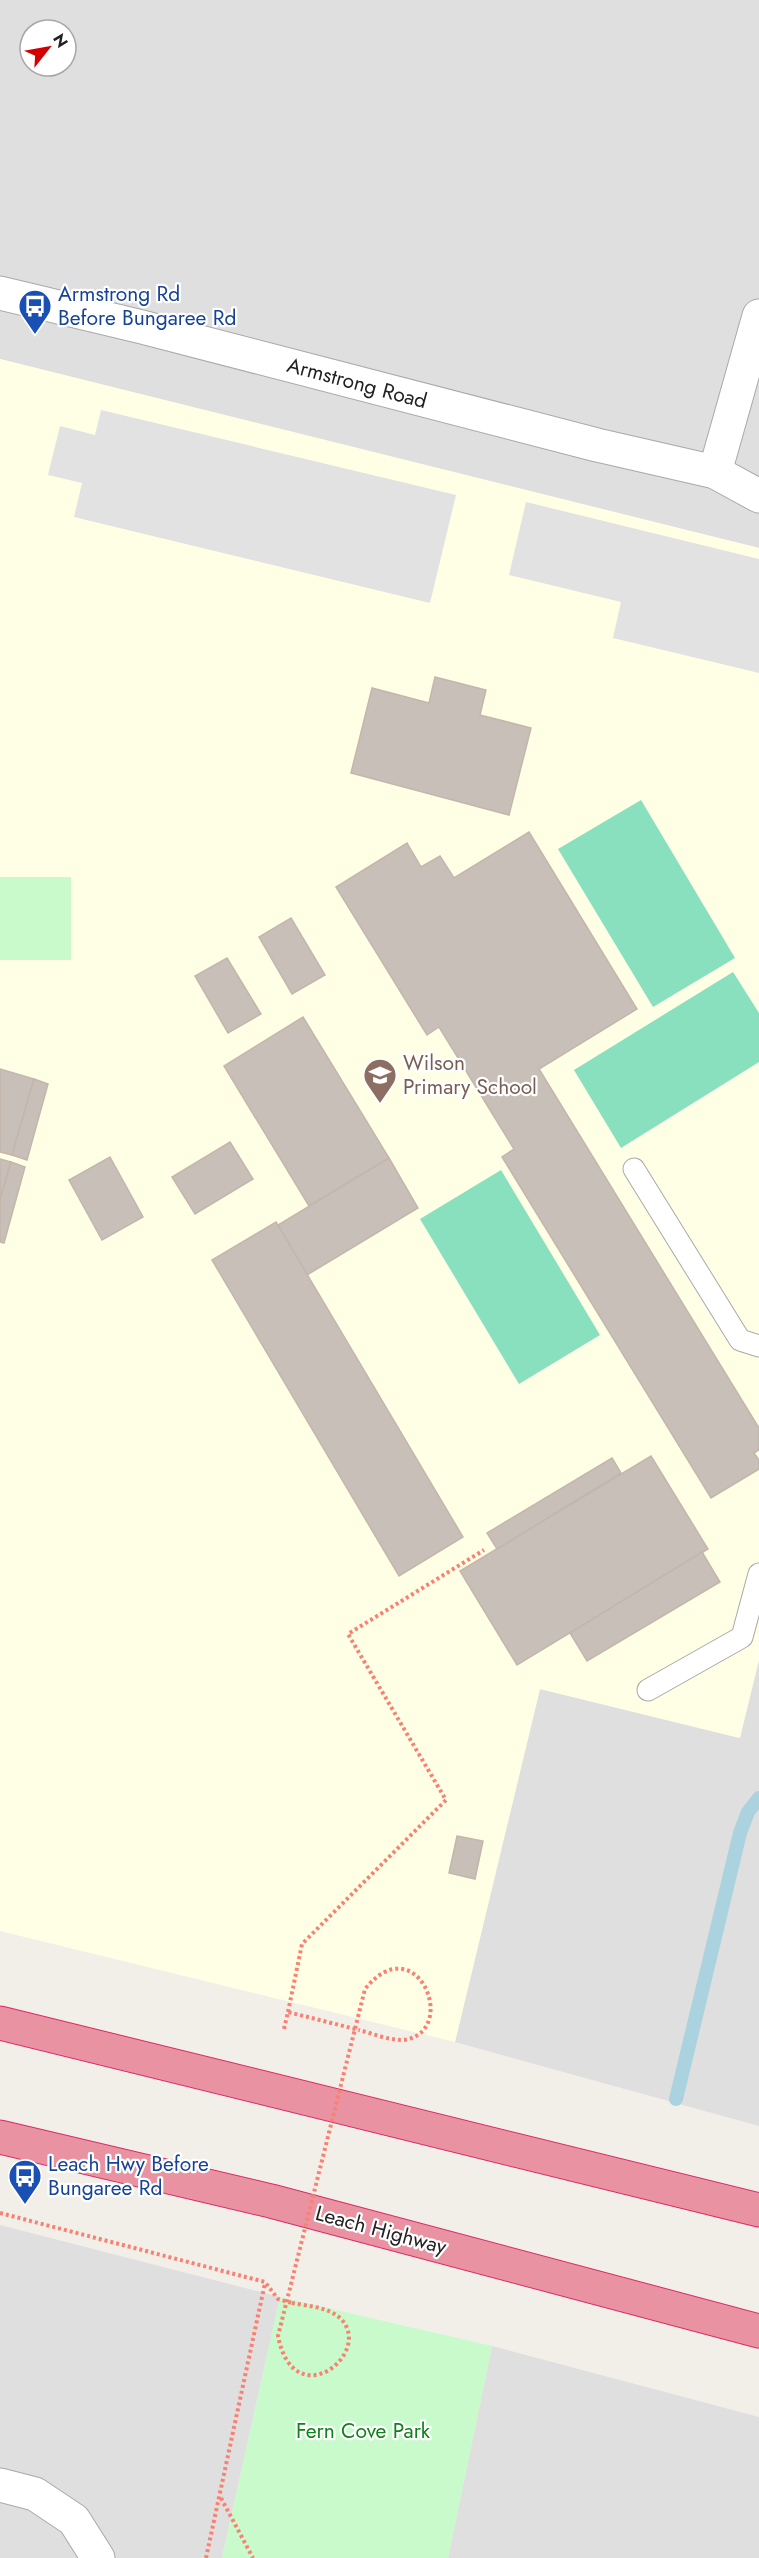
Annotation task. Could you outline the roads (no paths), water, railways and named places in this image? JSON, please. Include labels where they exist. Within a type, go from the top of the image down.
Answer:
[{"type":"highway","points":[[0,2023],[759,2210]]},
{"type":"highway","name":"Leach Highway","points":[[0,2137],[271,2201],[759,2331]]},
{"type":"street","name":"Armstrong Road","points":[[0,293],[142,327],[597,446],[715,472],[759,496]]},
{"type":"street","points":[[715,472],[759,316]]},
{"type":"street","name":"Armstrong Road","points":[[715,472],[759,468]]},
{"type":"street","points":[[0,2485],[35,2494],[74,2520],[98,2558]]},
{"type":"lane","points":[[634,1169],[740,1340],[759,1346]]},
{"type":"lane","points":[[648,1690],[742,1637],[759,1574]]},
{"type":"waterway","points":[[676,2099],[740,1833],[748,1812],[759,1798]]},
{"type":"place","name":"Armstrong Rd Before Bungaree Rd","points":[[35,335]]},
{"type":"place","name":"Wilson Primary School","points":[[380,1104]]},
{"type":"place","name":"Leach Hwy Before Bungaree Rd","points":[[25,2205]]},
{"type":"park label","name":"Fern Cove Park","points":[[363,2431]]}]
